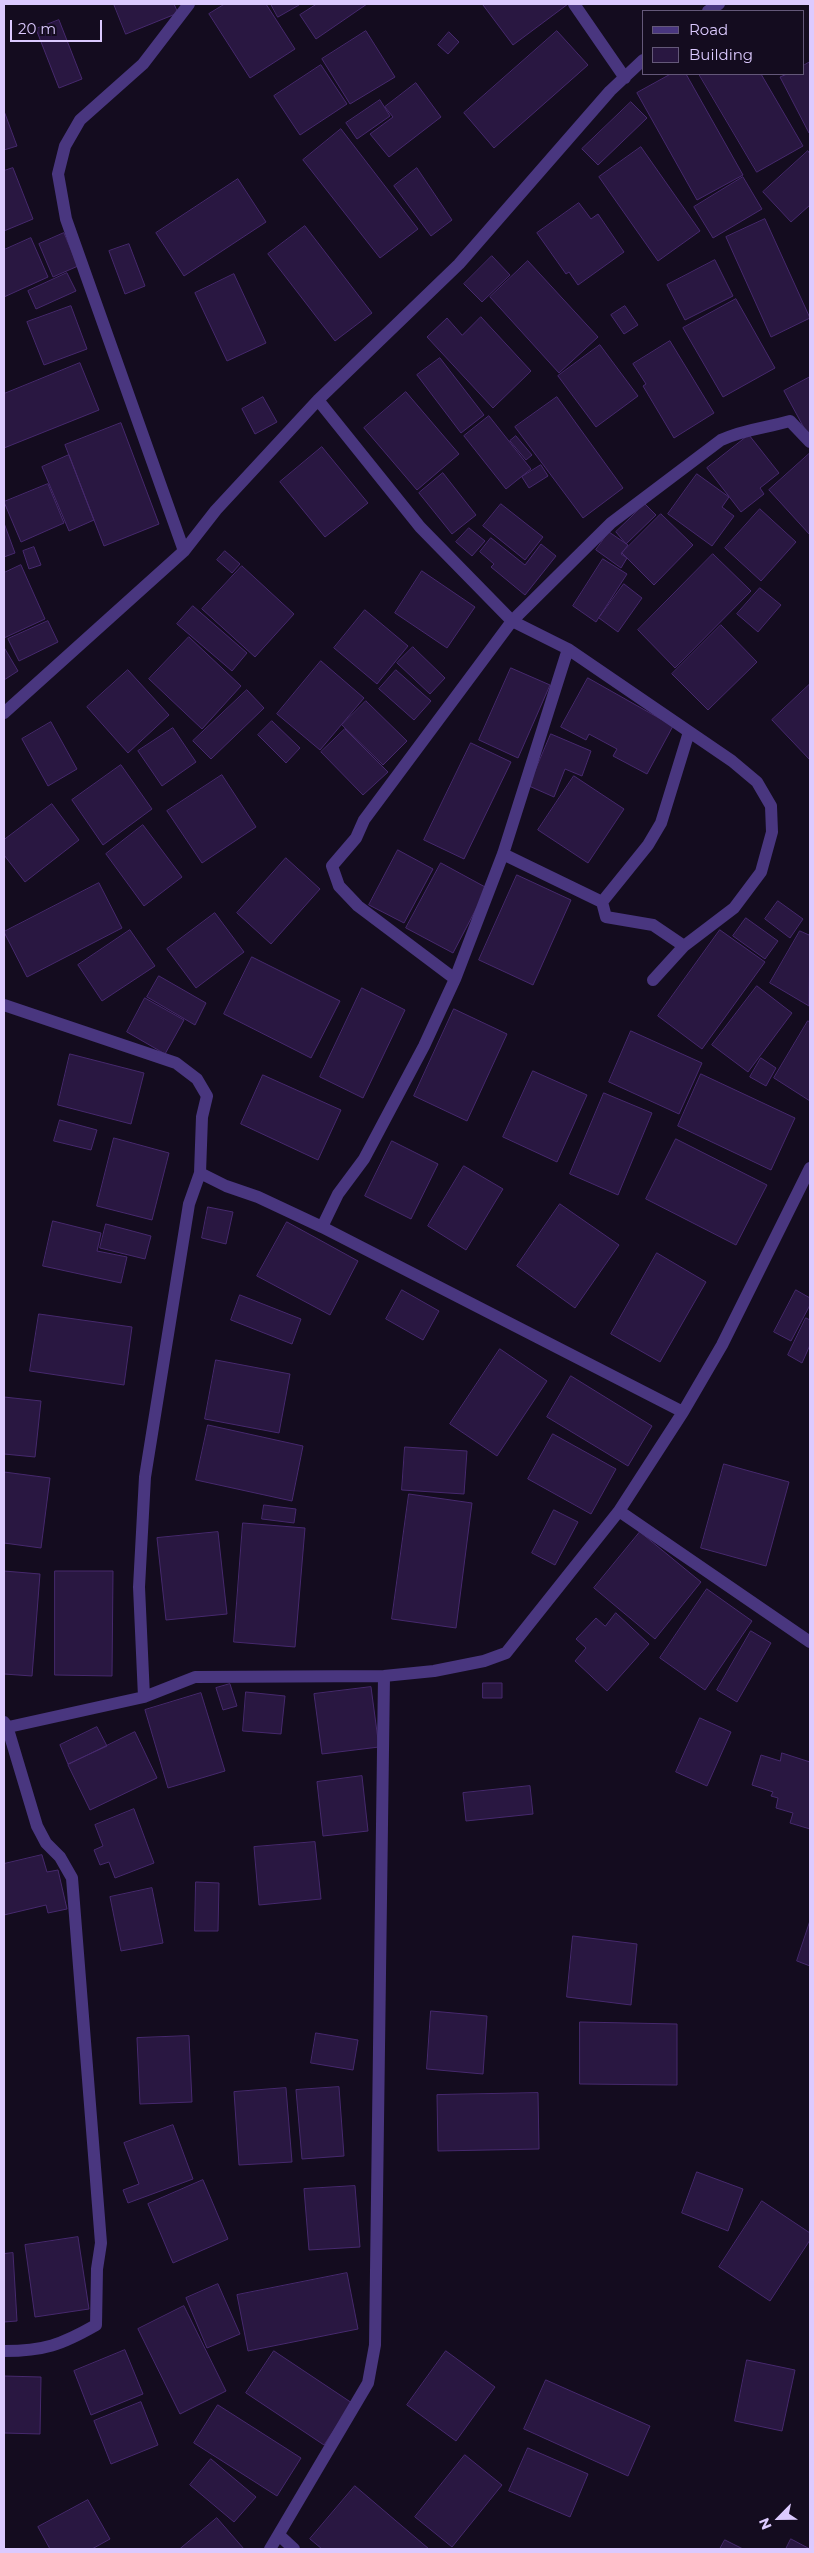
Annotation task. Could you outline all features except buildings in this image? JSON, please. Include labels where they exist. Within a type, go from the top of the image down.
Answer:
[{"type":"street","points":[[184,552],[66,220],[58,174],[65,146],[80,120],[142,64],[189,4]]},
{"type":"street","points":[[574,4],[625,78]]},
{"type":"street","points":[[4,713],[184,552],[216,510],[318,400],[459,264],[610,91],[642,61]]},
{"type":"street","points":[[318,400],[420,528],[512,621],[568,649],[732,761],[757,782],[771,806],[772,832],[761,872],[734,908],[684,946],[653,980]]},
{"type":"street","points":[[455,979],[358,906],[339,886],[332,866],[356,838],[364,820],[512,621],[611,523],[722,440],[742,430],[760,430],[790,421],[810,442]]},
{"type":"street","points":[[322,1227],[338,1194],[364,1159],[424,1046],[455,979],[504,854],[568,649]]},
{"type":"street","points":[[602,902],[648,845],[660,823],[688,732]]},
{"type":"street","points":[[504,854],[602,902],[606,917],[653,925],[684,946]]},
{"type":"street","points":[[4,1004],[176,1063],[197,1079],[207,1096],[202,1117],[200,1173],[189,1204],[145,1476],[139,1587],[144,1698]]},
{"type":"street","points":[[4,2351],[35,2351],[58,2345],[96,2325],[97,2269],[101,2244],[72,1878],[60,1857],[46,1843],[37,1826],[5,1725],[144,1698],[195,1676],[384,1676],[442,1669],[484,1661],[506,1653],[619,1512],[683,1412],[722,1345],[810,1168]]},
{"type":"street","points":[[200,1173],[226,1186],[258,1197],[322,1227],[683,1412]]},
{"type":"street","points":[[619,1512],[810,1642]]},
{"type":"street","points":[[270,2549],[280,2536],[368,2383],[375,2345],[384,1676]]},
{"type":"street","points":[[280,2536],[294,2549]]}]
